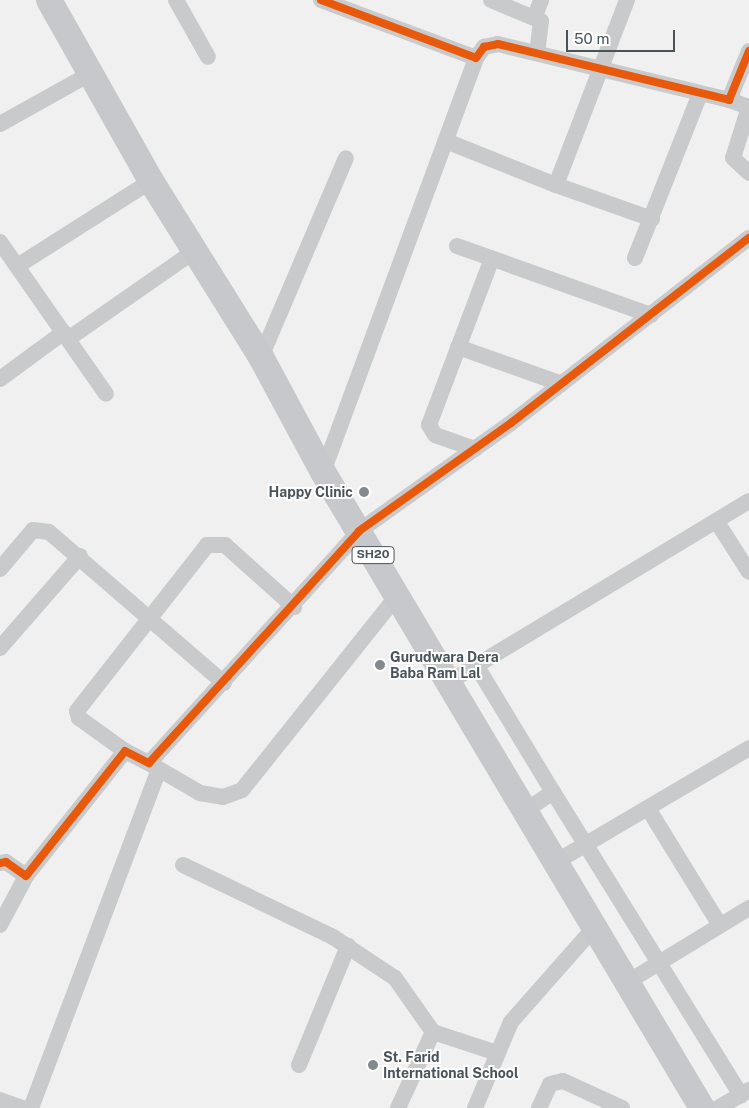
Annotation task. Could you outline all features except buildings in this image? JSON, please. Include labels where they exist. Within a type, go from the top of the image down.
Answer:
[{"type":"main road","name":"SH20","points":[[53,2],[88,75],[193,252],[261,357],[324,472],[593,929],[702,1108]]},
{"type":"street","points":[[176,0],[208,57]]},
{"type":"street","points":[[321,0],[476,58]]},
{"type":"street","points":[[491,0],[535,16],[543,28],[537,52]]},
{"type":"street","points":[[535,16],[542,0]]},
{"type":"street","points":[[556,185],[604,68],[627,0]]},
{"type":"street","points":[[324,472],[476,58],[484,47],[498,44],[537,52],[604,68],[699,96],[729,100],[749,107],[733,158],[749,173]]},
{"type":"street","points":[[729,100],[749,51]]},
{"type":"street","points":[[0,124],[88,75]]},
{"type":"street","points":[[635,258],[699,96]]},
{"type":"street","points":[[446,141],[556,185],[652,219]]},
{"type":"street","points":[[261,357],[346,158]]},
{"type":"street","points":[[19,266],[151,181]]},
{"type":"street","points":[[31,1108],[154,767],[224,684],[294,607],[359,531],[562,384],[749,238]]},
{"type":"street","points":[[0,242],[19,266],[106,394]]},
{"type":"street","points":[[457,246],[651,315]]},
{"type":"street","points":[[0,379],[193,252]]},
{"type":"street","points":[[474,449],[435,435],[429,425],[492,258]]},
{"type":"street","points":[[458,347],[562,384]]},
{"type":"street","points":[[449,682],[717,522],[749,500]]},
{"type":"street","points":[[717,522],[749,572]]},
{"type":"street","points":[[0,570],[33,530],[49,532],[80,556],[224,684]]},
{"type":"street","points":[[294,607],[225,545],[216,542],[207,545],[77,711],[79,718],[125,751],[200,793],[223,797],[242,790],[397,596]]},
{"type":"street","points":[[0,648],[80,556]]},
{"type":"street","points":[[476,665],[658,964],[745,1092],[718,1108]]},
{"type":"street","points":[[554,863],[586,847],[649,810],[749,748]]},
{"type":"street","points":[[0,925],[26,876],[125,751]]},
{"type":"street","points":[[525,811],[553,792]]},
{"type":"street","points":[[649,810],[719,924]]},
{"type":"street","points":[[2,860],[26,876]]},
{"type":"street","points":[[183,865],[348,946],[400,984],[433,1032],[497,1053]]},
{"type":"street","points":[[626,982],[658,964],[719,924],[749,908]]},
{"type":"street","points":[[475,1108],[497,1053],[512,1022],[534,992],[593,929]]},
{"type":"street","points":[[299,1065],[348,946]]},
{"type":"street","points":[[398,1108],[433,1032]]},
{"type":"street","points":[[538,1108],[550,1084],[563,1080],[622,1108]]},
{"type":"street","points":[[0,1100],[22,1108]]},
{"type":"cycle path","points":[[321,0],[476,58],[484,47],[498,44],[729,100],[749,51]]},
{"type":"cycle path","points":[[0,863],[6,862],[26,876],[125,751],[149,763],[359,531],[511,423],[749,238]]},
{"type":"place","name":"Happy Clinic","points":[[364,492]]},
{"type":"place","name":"Gurudwara Dera Baba Ram Lal","points":[[380,665]]},
{"type":"place","name":"St. Farid International School","points":[[373,1065]]}]
